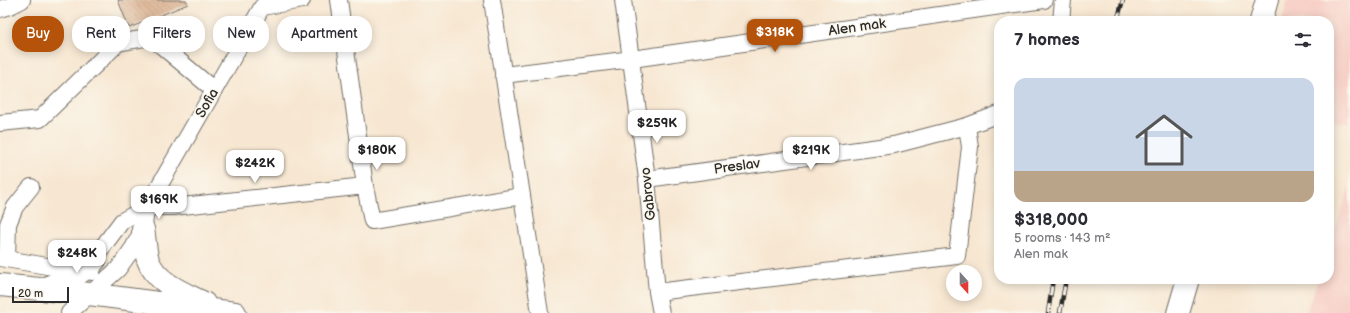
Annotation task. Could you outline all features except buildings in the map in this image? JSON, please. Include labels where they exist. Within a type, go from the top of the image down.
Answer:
[{"type":"main road","points":[[1262,16],[1267,0]]},
{"type":"main road","points":[[143,229],[148,260],[155,272],[169,285],[227,312]]},
{"type":"main road","points":[[39,290],[74,277],[89,266]]},
{"type":"main road","points":[[1178,313],[1187,284]]},
{"type":"main road","points":[[0,285],[89,294],[227,312]]},
{"type":"street","points":[[0,9],[22,0]]},
{"type":"street","points":[[265,4],[302,0]]},
{"type":"street","points":[[339,0],[364,186],[372,221],[522,196]]},
{"type":"street","points":[[492,0],[540,313]]},
{"type":"street","name":"Gabrovo","points":[[623,0],[647,179],[657,292],[661,313]]},
{"type":"street","name":"Alen mak","points":[[503,75],[632,59],[1044,0]]},
{"type":"street","points":[[1061,16],[1063,0]]},
{"type":"street","name":"Sofia","points":[[147,207],[265,4]]},
{"type":"street","points":[[0,123],[40,119],[118,43],[151,37],[214,90]]},
{"type":"street","name":"Preslav","points":[[647,179],[894,145],[967,126],[994,116]]},
{"type":"street","points":[[657,292],[957,256],[970,147],[967,126]]},
{"type":"street","points":[[89,294],[91,277],[89,266],[122,221],[147,207],[173,207],[364,186]]},
{"type":"street","points":[[31,187],[16,207],[8,224],[4,258],[89,266]]},
{"type":"street","points":[[68,313],[118,269],[133,248],[143,229],[147,207]]},
{"type":"shaded area","points":[[1288,0],[1350,0],[1350,124],[1334,122],[1334,16],[1283,16]]},
{"type":"shaded area","points":[[1350,186],[1350,313],[1306,313],[1316,284],[1334,284],[1334,232]]},
{"type":"railway","points":[[1118,16],[1123,0]]},
{"type":"railway","points":[[1048,313],[1052,284]]},
{"type":"railway","points":[[1060,313],[1065,284]]}]
